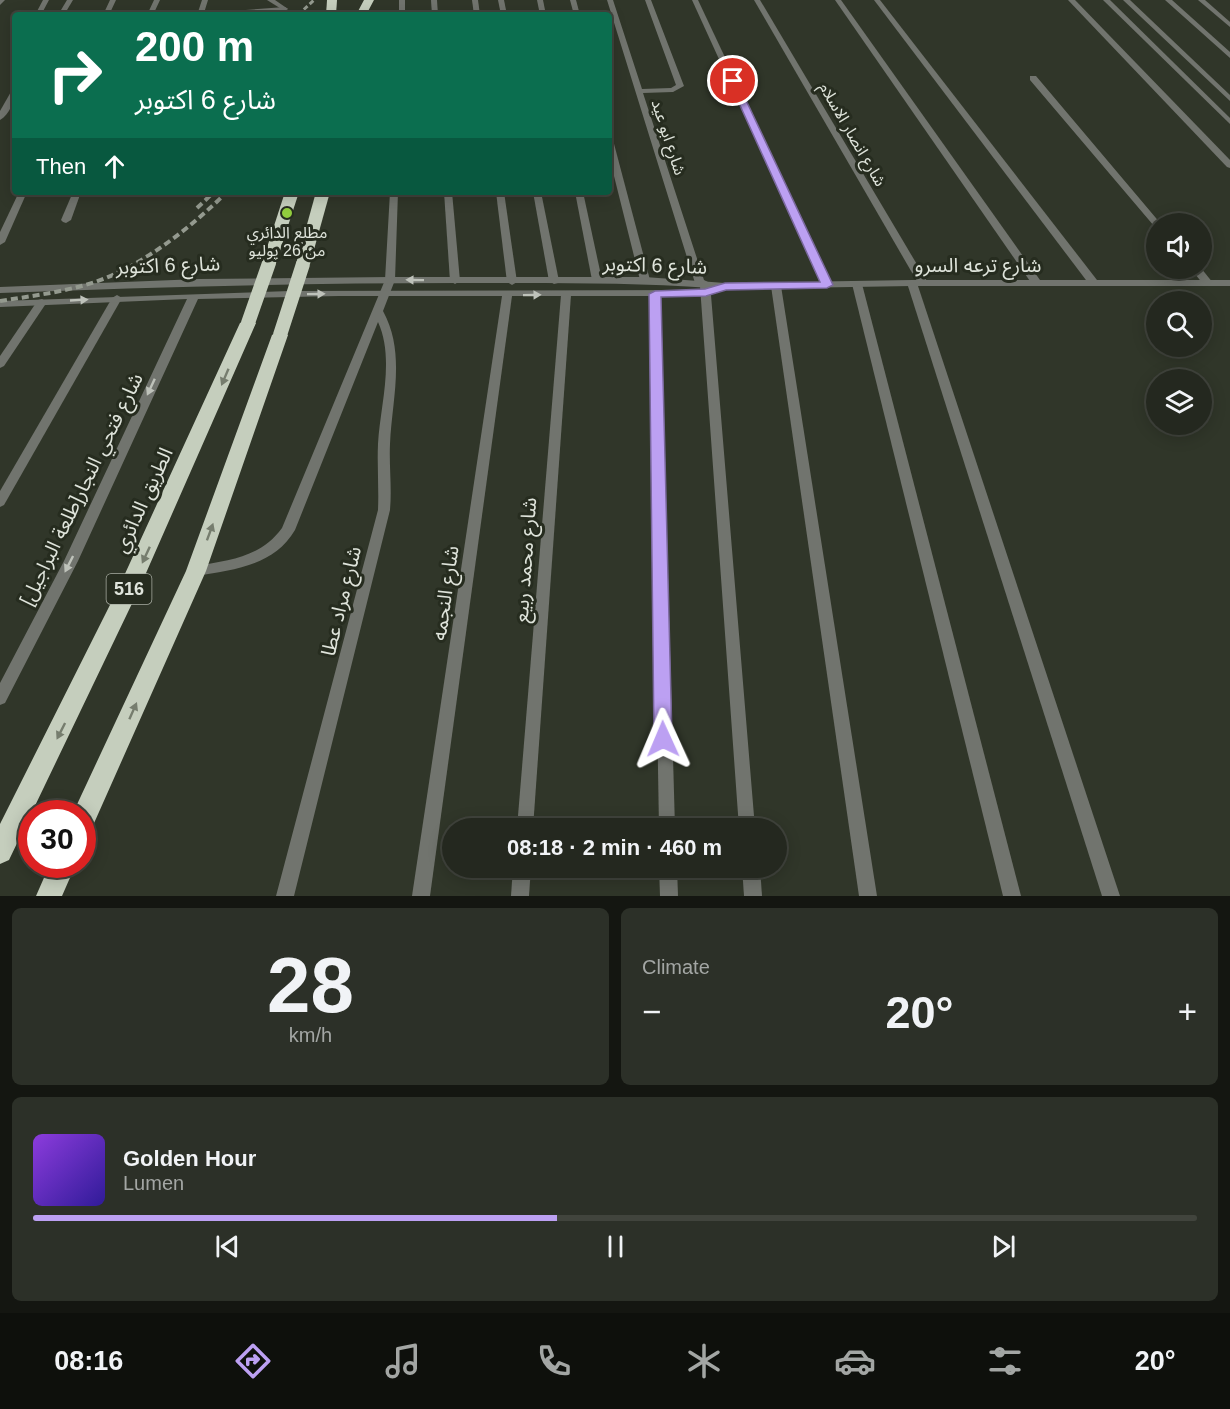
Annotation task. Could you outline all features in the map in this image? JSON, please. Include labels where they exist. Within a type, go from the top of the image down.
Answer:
[{"type":"highway","points":[[319,0],[332,7]]},
{"type":"highway","name":"الطريق الدائري","points":[[0,851],[99,655],[186,469],[248,323],[291,195]]},
{"type":"highway","name":"516","points":[[92,800],[196,572],[280,335],[322,195]]},
{"type":"highway","points":[[49,896],[57,878]]},
{"type":"street","points":[[242,12],[285,9],[270,0]]},
{"type":"street","name":"شارع ابو عيد","points":[[610,0],[638,91],[704,286],[746,818]]},
{"type":"street","points":[[638,91],[673,90],[680,86],[648,0]]},
{"type":"street","points":[[695,0],[827,285]]},
{"type":"street","name":"شارع انصار الاسلام","points":[[757,0],[917,283],[1111,896]]},
{"type":"street","points":[[838,0],[1036,282]]},
{"type":"street","points":[[877,0],[1093,282]]},
{"type":"street","points":[[1071,0],[1230,165]]},
{"type":"street","points":[[1106,0],[1230,122]]},
{"type":"street","points":[[1125,0],[1230,99]]},
{"type":"street","points":[[1168,0],[1230,56]]},
{"type":"street","points":[[1201,0],[1230,25]]},
{"type":"street","points":[[1033,78],[1148,213]]},
{"type":"street","points":[[0,117],[12,97]]},
{"type":"street","points":[[612,152],[645,280]]},
{"type":"street","points":[[0,242],[22,195]]},
{"type":"street","points":[[66,220],[76,195]]},
{"type":"street","points":[[196,572],[256,559],[267,554],[283,538],[386,293],[390,280],[394,195]]},
{"type":"street","points":[[448,195],[455,281]]},
{"type":"street","name":"شارع النجمه","points":[[421,896],[509,289],[500,195]]},
{"type":"street","points":[[538,195],[554,281]]},
{"type":"street","points":[[580,195],[597,280]]},
{"type":"street","points":[[1205,279],[1208,283]]},
{"type":"street","name":"شارع 6 اكتوبر","points":[[0,290],[199,282],[390,280],[455,281],[566,295],[655,294],[704,286]]},
{"type":"street","name":"شارع 6 اكتوبر","points":[[0,304],[117,298],[509,289],[554,281],[645,280],[725,286]]},
{"type":"street","name":"شارع ترعه السرو","points":[[725,286],[1036,282],[1230,283]]},
{"type":"street","points":[[857,284],[1012,896]]},
{"type":"street","points":[[777,286],[868,896]]},
{"type":"street","points":[[655,294],[667,818]]},
{"type":"street","name":"شارع محمد ربيع","points":[[526,818],[566,295]]},
{"type":"street","name":"شارع فتحي النجار[طلعة البراجيل]","points":[[0,698],[71,561],[194,296]]},
{"type":"street","points":[[0,502],[6,481],[117,298]]},
{"type":"street","points":[[0,364],[42,302]]},
{"type":"street","name":"شارع مراد عطا","points":[[285,896],[384,510],[386,470],[384,446],[390,379],[387,328],[378,312]]},
{"type":"street","points":[[520,896],[521,878]]},
{"type":"street","points":[[668,878],[669,896]]},
{"type":"street","points":[[751,878],[753,896]]},
{"type":"railway","points":[[301,12],[314,0]]},
{"type":"railway","points":[[197,208],[211,195]]},
{"type":"railway","points":[[0,301],[72,288],[113,275],[166,244],[224,195]]},
{"type":"place","name":"مطلع الدائري من 26 يوليو","points":[[287,213]]},
{"type":"route","points":[[663,739],[655,294],[706,293],[725,286],[827,285],[733,81]]}]
